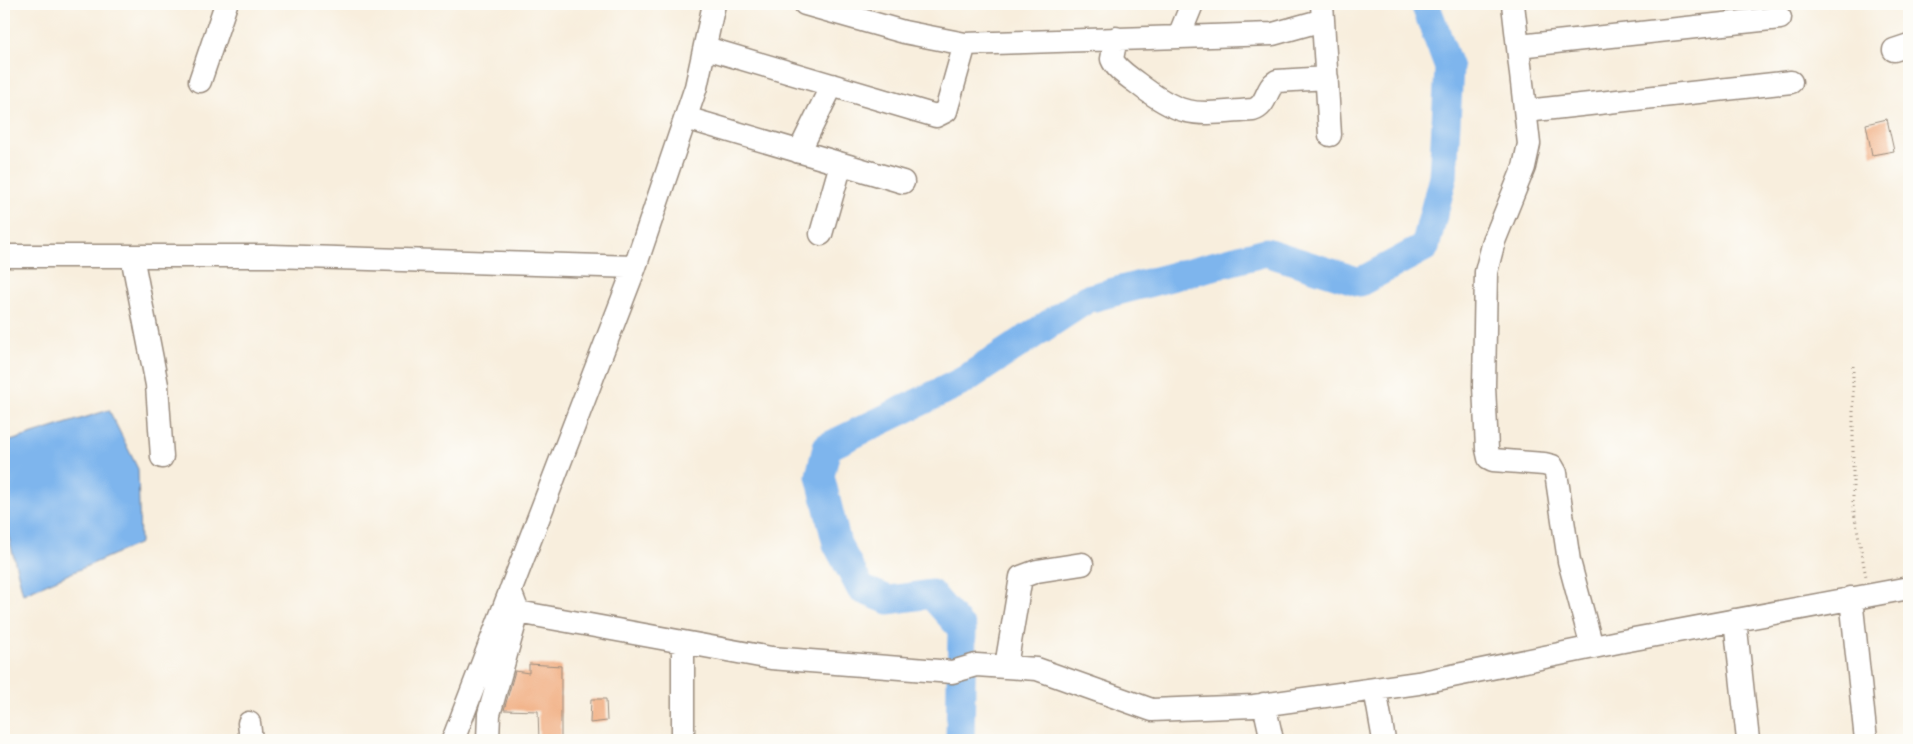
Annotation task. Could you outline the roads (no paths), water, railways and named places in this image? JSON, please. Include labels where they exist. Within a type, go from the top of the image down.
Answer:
[{"type":"street","points":[[200,81],[226,4]]},
{"type":"street","points":[[453,740],[635,267],[686,118],[706,48],[714,4]]},
{"type":"street","points":[[804,4],[904,32],[965,44],[1273,34],[1323,12],[1330,136]]},
{"type":"street","points":[[1179,36],[1192,4]]},
{"type":"street","points":[[1513,4],[1529,144],[1528,154],[1494,241],[1486,272],[1484,386],[1487,449],[1489,458],[1493,460],[1544,464],[1554,469],[1558,480],[1569,561],[1592,648]]},
{"type":"street","points":[[1518,46],[1780,18]]},
{"type":"street","points":[[1116,38],[1112,59],[1117,68],[1159,100],[1192,113],[1253,110],[1262,106],[1271,85],[1277,81],[1327,78]]},
{"type":"street","points":[[706,48],[940,116],[946,111],[965,44]]},
{"type":"street","points":[[1526,111],[1791,82]]},
{"type":"street","points":[[799,152],[832,86]]},
{"type":"street","points":[[686,118],[904,182]]},
{"type":"street","points":[[821,234],[841,164]]},
{"type":"street","points":[[4,256],[272,256],[635,267]]},
{"type":"street","points":[[132,256],[157,385],[162,457]]},
{"type":"street","points":[[1006,666],[1021,577],[1037,571],[1082,564]]},
{"type":"street","points":[[518,612],[771,658],[952,672],[976,665],[1037,669],[1057,674],[1124,702],[1152,710],[1177,711],[1264,704],[1418,683],[1735,620],[1909,588]]},
{"type":"street","points":[[488,740],[489,714],[518,612],[510,591]]},
{"type":"street","points":[[1860,596],[1866,740]]},
{"type":"street","points":[[1735,620],[1748,740]]},
{"type":"street","points":[[683,740],[684,643]]},
{"type":"street","points":[[1375,689],[1384,740]]},
{"type":"street","points":[[1264,704],[1272,740]]},
{"type":"water","points":[[109,410],[138,469],[140,543],[23,594],[4,518],[4,443]]},
{"type":"waterway","points":[[960,740],[962,629],[931,594],[889,600],[861,589],[837,544],[820,476],[827,447],[961,382],[1087,299],[1266,252],[1360,282],[1425,247],[1443,177],[1449,68],[1425,4]]}]
